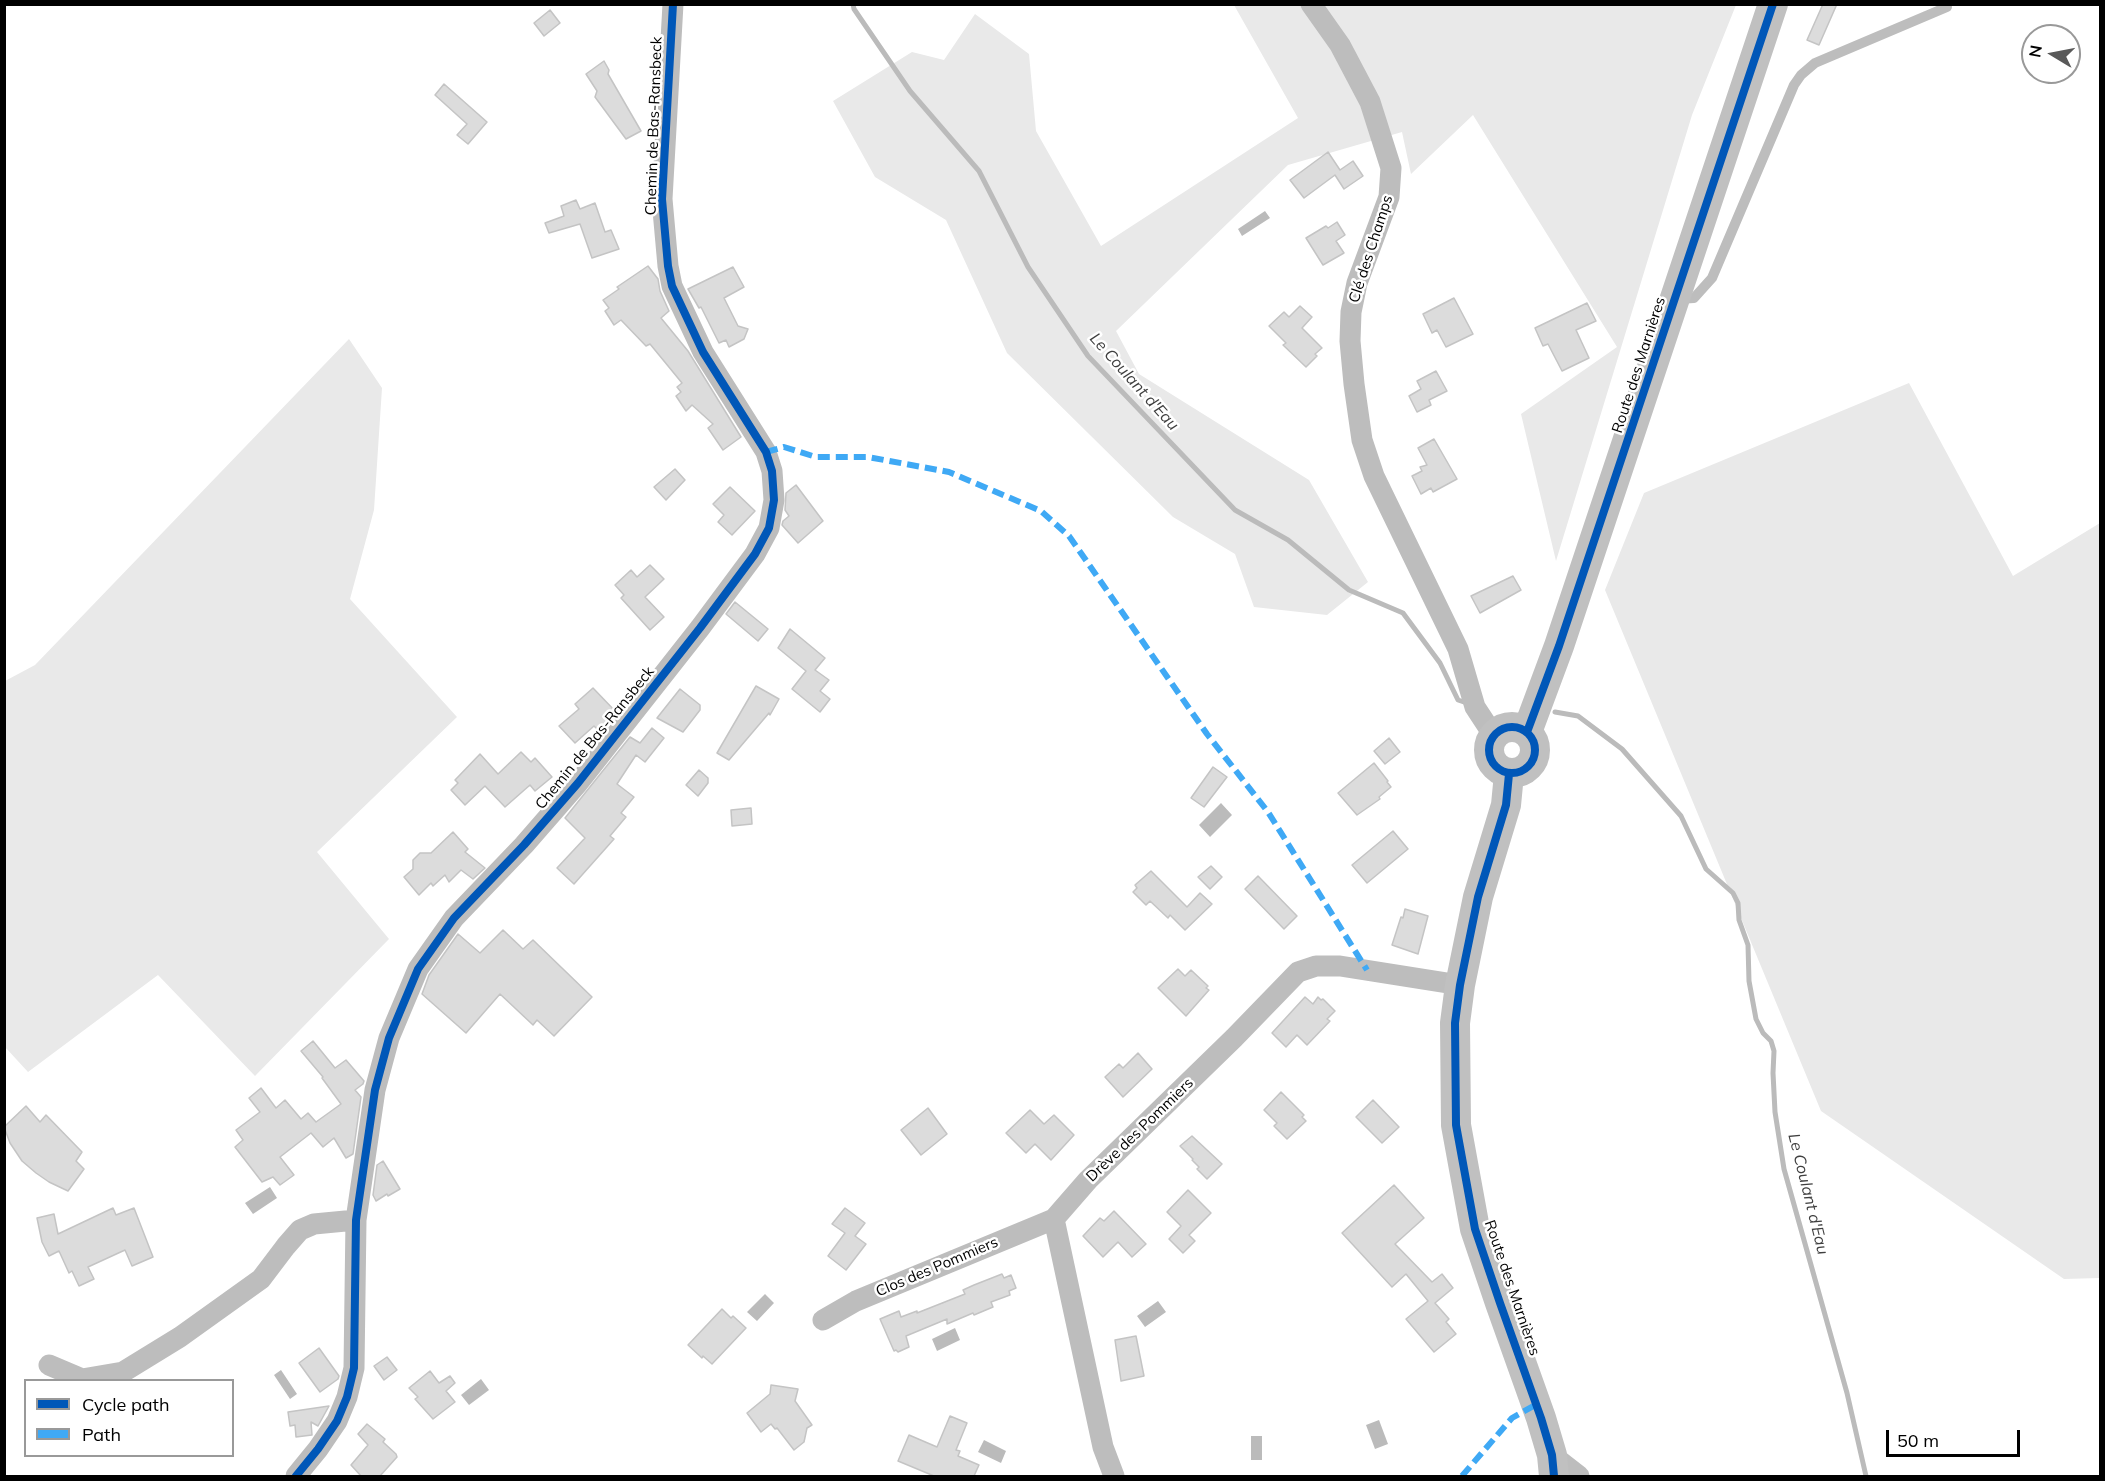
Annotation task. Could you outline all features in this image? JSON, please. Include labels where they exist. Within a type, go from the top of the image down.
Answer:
[{"type":"street","name":"Chemin de Bas-Ransbeck","points":[[296,1476],[337,1421],[354,1368],[356,1220],[375,1090],[381,1064],[418,969],[454,918],[531,837],[578,783],[700,628],[755,554],[769,528],[774,500],[772,471],[766,452],[703,352],[672,286],[668,266],[662,199],[673,4]]},
{"type":"street","name":"Clé des Champs","points":[[1311,4],[1350,63],[1371,102],[1392,168],[1389,197],[1357,283],[1351,312],[1350,341],[1362,440],[1374,476],[1458,649],[1475,707],[1494,736]]},
{"type":"street","name":"Route des Marnières","points":[[1527,732],[1559,646],[1675,299],[1769,8]]},
{"type":"street","points":[[1510,727],[1527,732],[1536,750],[1534,760],[1528,768],[1519,773],[1509,774],[1498,769],[1491,759],[1489,747],[1494,736],[1510,727]]},
{"type":"street","name":"Route des Marnières","points":[[1509,774],[1506,805],[1478,897],[1460,985],[1455,1023],[1456,1125],[1475,1229],[1537,1404],[1553,1466]]},
{"type":"street","name":"Drève des Pommiers","points":[[1054,1219],[1088,1180],[1234,1038],[1298,972],[1316,966],[1340,966],[1460,985]]},
{"type":"street","points":[[1054,1219],[1103,1447],[1114,1476]]},
{"type":"street","name":"Clos des Pommiers","points":[[823,1320],[856,1301],[1054,1219]]},
{"type":"street","points":[[49,1365],[82,1379],[123,1372],[180,1336],[261,1279],[300,1230],[314,1224],[356,1220]]},
{"type":"street","points":[[1553,1466],[1579,1476]]},
{"type":"lane","points":[[1675,299],[1694,298],[1712,278],[1794,85],[1801,75],[1815,63],[1947,7]]},
{"type":"shaded area","points":[[1234,5],[1736,5],[1692,115],[1556,561],[1521,414],[1617,347],[1473,115],[1411,174],[1402,132],[1288,165],[1116,331],[1139,374],[1309,480],[1368,582],[1327,615],[1254,607],[1235,554],[1173,517],[1007,353],[946,220],[875,177],[833,101],[912,52],[944,60],[975,14],[1029,54],[1036,131],[1101,246],[1298,118]]},
{"type":"shaded area","points":[[1265,211],[1270,218],[1242,236],[1238,229]]},
{"type":"shaded area","points":[[349,339],[382,388],[374,510],[350,599],[457,717],[317,852],[389,939],[255,1076],[158,975],[28,1072],[5,1047],[5,681],[35,665]]},
{"type":"shaded area","points":[[1909,383],[2013,576],[2100,523],[2100,1278],[2064,1279],[1821,1111],[1605,590],[1644,493]]},
{"type":"shaded area","points":[[1221,803],[1232,815],[1210,837],[1199,825]]},
{"type":"shaded area","points":[[270,1187],[277,1198],[253,1214],[245,1203]]},
{"type":"shaded area","points":[[765,1294],[774,1303],[757,1321],[747,1312]]},
{"type":"shaded area","points":[[1158,1301],[1166,1312],[1145,1327],[1137,1316]]},
{"type":"shaded area","points":[[955,1328],[960,1340],[937,1351],[932,1339]]},
{"type":"shaded area","points":[[281,1370],[297,1394],[290,1399],[274,1375]]},
{"type":"shaded area","points":[[481,1379],[489,1390],[469,1405],[461,1395]]},
{"type":"shaded area","points":[[1379,1420],[1388,1444],[1375,1449],[1366,1425]]},
{"type":"shaded area","points":[[1251,1436],[1262,1436],[1262,1460],[1251,1460]]},
{"type":"shaded area","points":[[984,1440],[1006,1451],[1001,1463],[978,1452]]},
{"type":"building","points":[[1823,4],[1837,4],[1819,45],[1807,40]]},
{"type":"building","points":[[550,10],[560,23],[544,36],[534,23]]},
{"type":"building","points":[[604,61],[609,70],[608,74],[641,131],[626,139],[595,97],[597,91],[586,74]]},
{"type":"building","points":[[444,84],[487,122],[468,144],[457,135],[467,124],[435,95]]},
{"type":"building","points":[[1328,152],[1340,170],[1353,161],[1363,176],[1344,189],[1335,175],[1304,198],[1290,180]]},
{"type":"building","points":[[576,200],[580,209],[595,203],[605,232],[611,230],[619,249],[592,258],[580,224],[549,233],[545,223],[564,216],[561,206]]},
{"type":"building","points":[[1337,222],[1345,235],[1336,241],[1344,253],[1323,265],[1306,238]]},
{"type":"building","points":[[648,266],[658,279],[660,291],[669,311],[661,318],[688,351],[741,437],[723,450],[708,428],[713,424],[692,405],[686,411],[676,396],[681,392],[677,387],[682,383],[650,344],[646,346],[621,320],[614,325],[605,311],[609,308],[603,300],[619,289],[617,287]]},
{"type":"building","points":[[733,267],[744,287],[724,298],[738,326],[748,329],[744,339],[729,347],[726,340],[719,343],[701,307],[699,308],[688,289]]},
{"type":"building","points":[[1454,298],[1473,334],[1446,347],[1437,330],[1432,333],[1423,314]]},
{"type":"building","points":[[1587,303],[1596,321],[1576,330],[1589,358],[1562,371],[1548,344],[1543,346],[1535,328]]},
{"type":"building","points":[[1300,306],[1312,317],[1302,328],[1322,348],[1306,367],[1283,345],[1286,343],[1269,326],[1284,312],[1289,317]]},
{"type":"building","points":[[1436,371],[1447,391],[1429,400],[1431,405],[1417,412],[1409,396],[1421,389],[1417,381]]},
{"type":"building","points":[[1434,439],[1457,479],[1433,492],[1431,488],[1421,494],[1412,476],[1422,471],[1420,467],[1427,465],[1418,448]]},
{"type":"building","points":[[675,469],[685,480],[666,500],[654,487]]},
{"type":"building","points":[[796,485],[823,521],[798,543],[782,525],[789,516],[785,510],[786,493]]},
{"type":"building","points":[[730,487],[755,511],[732,535],[718,522],[724,515],[713,504]]},
{"type":"building","points":[[650,565],[664,579],[645,597],[664,617],[650,630],[621,598],[624,595],[615,585],[631,570],[637,577]]},
{"type":"building","points":[[1513,576],[1521,590],[1480,613],[1471,596]]},
{"type":"building","points":[[735,602],[768,629],[758,641],[726,614]]},
{"type":"building","points":[[790,629],[825,658],[815,670],[829,680],[820,691],[830,699],[820,712],[792,689],[806,671],[778,648]]},
{"type":"building","points":[[756,686],[779,699],[770,715],[769,713],[729,760],[717,753]]},
{"type":"building","points":[[593,688],[617,713],[601,733],[594,726],[575,743],[559,726],[579,709],[575,704]]},
{"type":"building","points":[[680,689],[700,705],[700,710],[683,732],[657,718]]},
{"type":"building","points":[[652,728],[664,738],[645,762],[636,755],[617,784],[634,797],[621,813],[626,817],[610,836],[614,839],[574,884],[557,868],[585,838],[565,818],[630,737],[640,743]]},
{"type":"building","points":[[1389,738],[1400,752],[1385,764],[1374,751]]},
{"type":"building","points":[[521,752],[531,762],[535,758],[552,777],[535,791],[530,785],[505,807],[485,786],[465,805],[451,790],[458,783],[455,780],[480,754],[498,774]]},
{"type":"building","points":[[1374,763],[1391,787],[1379,797],[1380,799],[1357,815],[1338,793]]},
{"type":"building","points":[[1213,767],[1227,777],[1204,807],[1191,798]]},
{"type":"building","points":[[699,770],[708,778],[708,783],[698,796],[686,785]]},
{"type":"building","points":[[751,808],[752,824],[732,826],[731,810]]},
{"type":"building","points":[[1393,831],[1408,849],[1367,883],[1352,865]]},
{"type":"building","points":[[453,832],[468,849],[465,852],[485,868],[473,879],[461,870],[449,882],[445,875],[433,886],[431,883],[419,895],[404,877],[413,869],[413,860],[420,853],[431,853]]},
{"type":"building","points":[[1211,866],[1222,877],[1210,889],[1198,877]]},
{"type":"building","points":[[1151,871],[1187,907],[1200,893],[1212,904],[1185,930],[1170,915],[1168,918],[1150,901],[1146,905],[1133,892],[1137,888],[1135,885]]},
{"type":"building","points":[[1258,876],[1297,916],[1284,929],[1245,889]]},
{"type":"building","points":[[1405,909],[1428,916],[1418,954],[1392,945]]},
{"type":"building","points":[[503,930],[523,949],[533,940],[592,997],[554,1036],[537,1020],[533,1025],[500,994],[466,1033],[422,994],[429,975],[458,934],[480,953]]},
{"type":"building","points":[[1178,969],[1185,976],[1191,970],[1208,986],[1206,988],[1209,990],[1186,1016],[1158,988]]},
{"type":"building","points":[[1305,997],[1313,1004],[1318,997],[1323,999],[1335,1011],[1327,1019],[1330,1021],[1307,1045],[1297,1035],[1286,1047],[1272,1033]]},
{"type":"building","points":[[313,1041],[335,1068],[346,1060],[364,1081],[355,1090],[361,1097],[353,1154],[346,1158],[334,1138],[323,1147],[311,1133],[280,1157],[294,1175],[280,1185],[273,1177],[262,1182],[235,1147],[243,1140],[236,1130],[260,1112],[249,1098],[261,1088],[276,1108],[285,1100],[301,1119],[308,1113],[316,1122],[341,1104],[323,1077],[301,1051]]},
{"type":"building","points":[[1138,1053],[1152,1069],[1123,1097],[1105,1077],[1119,1064],[1123,1068]]},
{"type":"building","points":[[1281,1092],[1304,1115],[1302,1117],[1306,1121],[1287,1139],[1274,1126],[1277,1123],[1264,1110]]},
{"type":"building","points":[[1373,1100],[1399,1127],[1382,1143],[1356,1117]]},
{"type":"building","points":[[26,1106],[40,1122],[46,1115],[82,1152],[76,1161],[84,1169],[68,1191],[36,1173],[22,1161],[10,1143],[4,1127]]},
{"type":"building","points":[[928,1108],[947,1134],[921,1155],[901,1130]]},
{"type":"building","points":[[1030,1110],[1044,1124],[1054,1115],[1074,1135],[1051,1160],[1035,1144],[1026,1153],[1006,1133]]},
{"type":"building","points":[[1192,1136],[1222,1164],[1207,1179],[1197,1169],[1199,1167],[1193,1159],[1180,1146]]},
{"type":"building","points":[[383,1161],[400,1189],[376,1201],[373,1195],[377,1165]]},
{"type":"building","points":[[1394,1185],[1424,1218],[1395,1244],[1432,1282],[1442,1274],[1453,1288],[1435,1303],[1449,1319],[1446,1322],[1456,1334],[1434,1352],[1406,1319],[1428,1301],[1406,1274],[1392,1287],[1342,1233]]},
{"type":"building","points":[[1188,1190],[1211,1213],[1189,1235],[1195,1241],[1183,1253],[1169,1239],[1181,1226],[1167,1212]]},
{"type":"building","points":[[113,1208],[116,1215],[134,1208],[153,1257],[132,1266],[125,1250],[88,1267],[94,1279],[79,1286],[72,1271],[69,1273],[59,1251],[49,1256],[42,1242],[37,1218],[54,1214],[58,1234]]},
{"type":"building","points":[[845,1208],[865,1223],[855,1236],[866,1244],[846,1270],[828,1256],[845,1233],[832,1224]]},
{"type":"building","points":[[1114,1211],[1146,1244],[1132,1257],[1118,1242],[1103,1257],[1083,1236],[1100,1218],[1104,1221]]},
{"type":"building","points":[[1002,1274],[1004,1278],[1011,1275],[1016,1288],[1009,1291],[1010,1295],[991,1302],[993,1307],[974,1315],[973,1313],[947,1324],[947,1319],[906,1336],[909,1347],[898,1352],[894,1351],[880,1319],[899,1311],[901,1317],[917,1311],[917,1313],[965,1294],[963,1290]]},
{"type":"building","points":[[722,1309],[746,1328],[712,1364],[688,1345]]},
{"type":"building","points":[[1136,1336],[1144,1376],[1121,1381],[1115,1340]]},
{"type":"building","points":[[319,1348],[339,1376],[320,1392],[299,1363]]},
{"type":"building","points":[[387,1357],[397,1370],[384,1380],[374,1366]]},
{"type":"building","points":[[430,1371],[439,1383],[450,1376],[455,1383],[446,1391],[455,1402],[433,1419],[415,1399],[418,1397],[409,1388]]},
{"type":"building","points":[[771,1385],[798,1389],[795,1401],[812,1425],[807,1428],[804,1442],[794,1450],[777,1428],[775,1429],[771,1424],[761,1432],[747,1413],[770,1394]]},
{"type":"building","points":[[329,1406],[318,1426],[311,1422],[312,1435],[296,1437],[295,1425],[290,1426],[288,1412]]},
{"type":"building","points":[[950,1416],[967,1423],[956,1450],[960,1451],[958,1456],[979,1465],[974,1476],[934,1476],[898,1461],[909,1435],[937,1447]]},
{"type":"building","points":[[367,1424],[385,1439],[383,1442],[397,1457],[380,1476],[361,1476],[351,1465],[368,1445],[358,1434]]},
{"type":"waterway","name":"Le Coulant d'Eau","points":[[853,4],[854,9],[910,91],[979,171],[1028,267],[1088,356],[1235,510],[1288,540],[1349,590],[1403,613],[1440,663],[1458,700],[1467,703]]},
{"type":"waterway","name":"Le Coulant d'Eau","points":[[1555,712],[1578,716],[1622,749],[1681,816],[1706,869],[1733,893],[1738,903],[1739,920],[1748,945],[1749,981],[1756,1019],[1763,1033],[1771,1041],[1774,1051],[1775,1112],[1784,1169],[1847,1393],[1866,1476]]},
{"type":"marked path","points":[[766,452],[784,447],[816,457],[868,457],[949,472],[1041,511],[1069,536],[1207,734],[1268,812],[1367,970]]},
{"type":"marked path","points":[[1462,1476],[1512,1418],[1537,1404]]},
{"type":"cycle path","points":[[296,1476],[337,1421],[347,1397],[354,1368],[356,1220],[375,1090],[389,1038],[418,969],[454,918],[524,845],[578,783],[700,628],[755,554],[769,528],[774,500],[772,471],[766,452],[703,352],[672,286],[668,266],[662,199],[673,4]]},
{"type":"cycle path","points":[[1527,732],[1559,646],[1773,4]]},
{"type":"cycle path","points":[[1512,727],[1528,734],[1535,750],[1528,766],[1512,773],[1496,766],[1489,750],[1496,734],[1512,727]]},
{"type":"cycle path","points":[[1509,774],[1506,805],[1478,897],[1460,985],[1455,1023],[1456,1125],[1475,1229],[1541,1418],[1552,1455],[1554,1476]]}]
